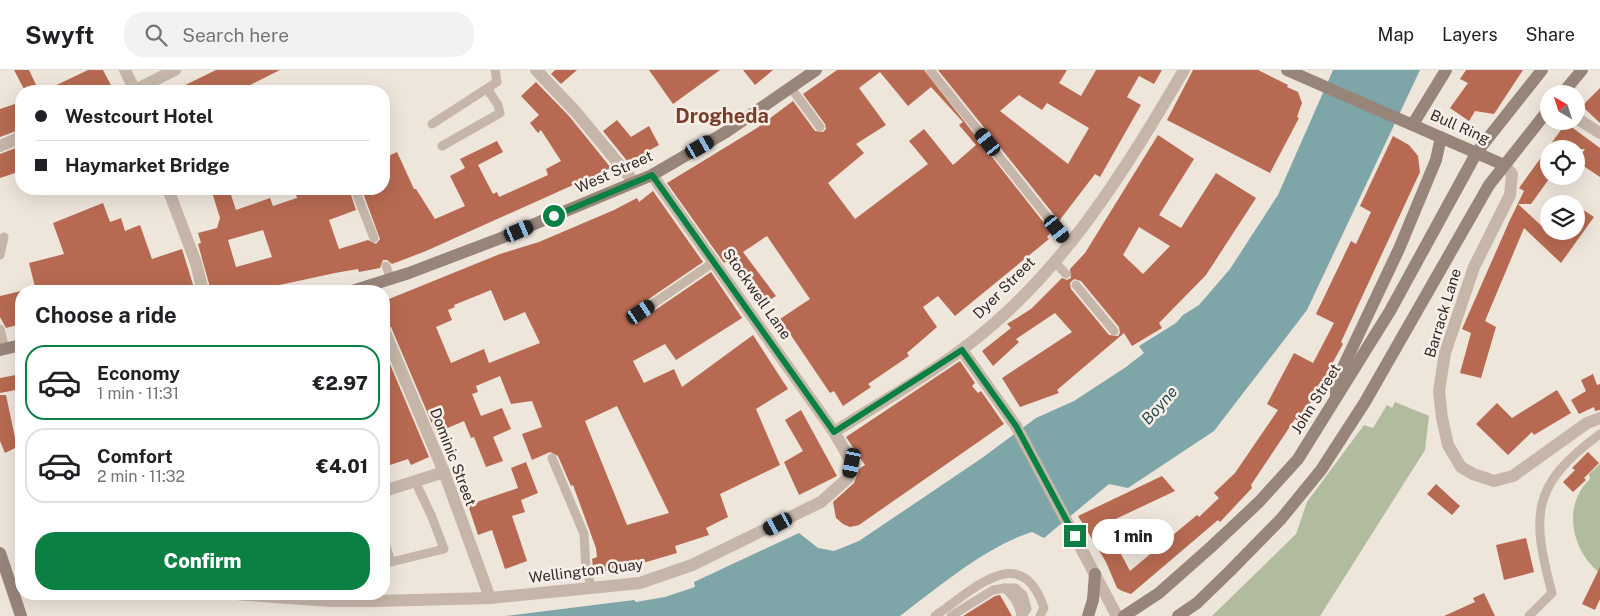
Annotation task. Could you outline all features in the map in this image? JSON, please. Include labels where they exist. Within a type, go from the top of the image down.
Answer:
[{"type":"main road","name":"West Street","points":[[378,285],[501,238],[652,175],[726,132],[816,70]]},
{"type":"main road","name":"Bull Ring","points":[[1287,70],[1308,74],[1318,82],[1504,165]]},
{"type":"main road","points":[[1407,122],[1446,70]]},
{"type":"main road","name":"John Street","points":[[1124,616],[1159,593],[1259,502],[1298,459],[1390,311],[1477,152],[1542,70]]},
{"type":"main road","points":[[1570,85],[1582,70]]},
{"type":"main road","points":[[1188,616],[1197,603],[1281,519],[1321,470],[1366,402],[1488,185],[1540,120]]},
{"type":"main road","points":[[1336,400],[1336,382],[1399,249],[1436,160],[1441,137]]},
{"type":"main road","points":[[2,349],[15,346]]},
{"type":"main road","points":[[0,553],[15,600]]},
{"type":"main road","points":[[1088,616],[1093,600],[1095,574]]},
{"type":"main road","points":[[15,600],[20,615]]},
{"type":"main road","points":[[1178,616],[1197,603]]},
{"type":"street","points":[[125,70],[131,85]]},
{"type":"street","points":[[146,85],[175,70]]},
{"type":"street","points":[[536,70],[575,111],[634,182]]},
{"type":"street","name":"Dyer Street","points":[[834,432],[962,350],[1007,311],[1069,244],[1111,190],[1184,70]]},
{"type":"street","points":[[1585,124],[1600,133]]},
{"type":"street","points":[[0,146],[15,140]]},
{"type":"street","name":"Barrack Lane","points":[[1504,165],[1512,174],[1510,195],[1474,267],[1445,353],[1439,391],[1448,445],[1461,466],[1473,474],[1494,481],[1513,476],[1587,423],[1600,418]]},
{"type":"street","name":"Stockwell Lane","points":[[652,175],[834,432]]},
{"type":"street","points":[[170,195],[196,264],[201,285]]},
{"type":"street","name":"Dominic Street","points":[[390,344],[444,472],[490,598]]},
{"type":"street","points":[[962,350],[995,403],[1018,431],[1118,616]]},
{"type":"street","name":"Wellington Quay","points":[[390,600],[490,598],[640,583],[692,565],[821,502],[849,478],[852,463],[834,432]]},
{"type":"street","points":[[390,489],[444,472]]},
{"type":"street","name":"Wellington Quay","points":[[316,600],[383,600]]},
{"type":"lane","points":[[432,124],[488,90],[497,82],[495,70]]},
{"type":"lane","points":[[930,70],[1069,244]]},
{"type":"lane","points":[[791,88],[820,127]]},
{"type":"lane","points":[[442,146],[500,113],[498,105],[488,90]]},
{"type":"lane","points":[[357,195],[374,238]]},
{"type":"lane","points":[[0,255],[4,237]]},
{"type":"lane","points":[[1054,261],[1066,274]]},
{"type":"lane","points":[[641,312],[714,262]]},
{"type":"lane","points":[[386,266],[391,279]]},
{"type":"lane","points":[[1076,285],[1114,332]]},
{"type":"lane","points":[[0,329],[2,349]]},
{"type":"lane","points":[[1529,616],[1552,593],[1545,564],[1541,527],[1541,502],[1547,486],[1563,464],[1600,434]]},
{"type":"lane","points":[[552,458],[584,534],[586,570],[592,588]]},
{"type":"lane","points":[[390,556],[392,562],[444,548],[415,481]]},
{"type":"lane","points":[[935,616],[992,577],[1009,572],[1024,576],[1040,595],[1044,608],[1040,616]]},
{"type":"lane","points":[[951,616],[993,590],[1005,588],[1013,595],[1022,616]]},
{"type":"green space","points":[[1395,402],[1429,416],[1425,450],[1320,616],[1212,616],[1296,534],[1307,502],[1364,425],[1373,428],[1387,405],[1392,408]]},
{"type":"green space","points":[[1600,464],[1600,573],[1582,552],[1577,540],[1573,514],[1581,490],[1590,479],[1589,474]]},
{"type":"water","name":"Boyne","points":[[1333,70],[1420,70],[1307,310],[1214,431],[1128,488],[1109,484],[1044,538],[1032,532],[998,547],[963,568],[900,616],[505,616],[634,600],[636,602],[665,597],[695,587],[694,582],[799,533],[818,548],[834,551],[859,541],[982,458],[1036,418],[1074,401],[1126,367],[1144,353],[1139,346],[1176,323],[1183,315],[1199,305],[1230,269],[1278,195]]},
{"type":"building","points":[[14,70],[29,70],[36,85],[22,85]]},
{"type":"building","points":[[88,70],[103,70],[111,85],[57,85]]},
{"type":"building","points":[[216,70],[280,70],[250,85],[185,85]]},
{"type":"building","points":[[555,70],[577,70],[561,84],[551,74]]},
{"type":"building","points":[[649,70],[720,70],[673,104]]},
{"type":"building","points":[[743,70],[773,70],[755,85]]},
{"type":"building","points":[[837,70],[924,70],[1051,232],[1047,237],[1049,239],[955,316],[938,296],[923,307],[937,327],[907,353],[909,356],[868,384],[871,387],[843,406],[834,391],[830,393],[780,319],[810,299],[767,236],[743,252],[776,296],[760,306],[727,261],[724,263],[667,183],[757,128],[793,101],[815,131],[823,132],[826,129],[825,124],[803,94]],"holes":[[[880,72],[908,106],[931,87],[963,122],[959,125],[976,145],[953,165],[924,129],[909,141],[928,164],[855,219],[828,183],[864,153],[856,144],[886,125],[859,88]]]},
{"type":"building","points":[[938,70],[1067,70],[1059,83],[1081,96],[1096,70],[1162,70],[1154,84],[1139,76],[1127,97],[1141,105],[1100,177],[1095,174],[1059,221]],"holes":[[[1019,95],[1042,110],[1047,103],[1089,128],[1068,164],[1000,111]]]},
{"type":"building","points":[[1193,70],[1258,70],[1298,92],[1302,103],[1297,117],[1299,118],[1270,173],[1167,120]]},
{"type":"building","points":[[1466,70],[1523,70],[1494,114],[1475,111],[1469,121],[1450,108],[1468,83],[1460,79]]},
{"type":"building","points":[[536,82],[569,116],[611,168],[426,251],[392,264],[387,260],[383,260],[380,268],[359,272],[358,269],[280,285],[209,285],[198,244],[201,243],[198,233],[217,228],[220,218],[213,195],[231,195],[236,210],[270,198],[273,206],[297,198],[296,195],[351,195],[356,210],[329,220],[339,249],[368,240],[376,244],[380,239],[364,195],[390,195],[390,155],[397,152],[414,189],[416,189],[435,219],[465,206],[450,176],[465,168],[460,159],[497,141],[503,152],[478,165],[493,194],[497,192],[499,197],[548,175],[546,169],[561,161],[541,130],[538,133],[530,123],[539,115],[521,96]],"holes":[[[263,230],[272,257],[236,267],[228,240]]]},
{"type":"building","points":[[1600,88],[1600,123],[1585,109],[1585,103]]},
{"type":"building","points":[[15,104],[15,131],[0,137],[0,109]]},
{"type":"building","points":[[617,120],[631,137],[649,126],[659,145],[628,162],[603,131]]},
{"type":"building","points":[[1561,130],[1576,130],[1600,148],[1600,177],[1585,167],[1585,140],[1554,140]]},
{"type":"building","points":[[1158,135],[1194,159],[1159,215],[1181,228],[1216,173],[1256,198],[1206,275],[1159,323],[1162,328],[1132,346],[1124,333],[1057,390],[1059,393],[1020,407],[1002,378],[1072,332],[1055,313],[1016,339],[1019,342],[993,366],[982,351],[1011,328],[1007,324],[1031,309],[1062,278],[1067,280],[1071,278],[1070,269],[1085,253]],"holes":[[[1139,227],[1170,246],[1143,274],[1123,255]],[[1074,279],[1081,281],[1119,327],[1120,333],[1118,336],[1109,335],[1071,289],[1070,283]]]},
{"type":"building","points":[[1393,136],[1409,145],[1418,156],[1420,172],[1341,342],[1343,344],[1300,422],[1295,419],[1251,485],[1252,488],[1220,522],[1218,520],[1131,594],[1117,588],[1106,562],[1078,516],[1162,476],[1175,491],[1105,524],[1130,571],[1197,515],[1199,517],[1219,498],[1214,493],[1235,473],[1278,410],[1267,404],[1294,353],[1313,363],[1334,323],[1316,314],[1351,241],[1356,244],[1371,212],[1360,206]]},
{"type":"building","points":[[15,148],[15,173],[0,178],[0,154]]},
{"type":"building","points":[[1540,159],[1540,185],[1545,185],[1531,204],[1518,204],[1540,224],[1540,240],[1578,240],[1561,263],[1524,228],[1485,321],[1496,327],[1481,378],[1460,373],[1471,333],[1462,329],[1509,222],[1524,191],[1519,188]]},
{"type":"building","points":[[653,191],[703,262],[637,307],[636,316],[645,317],[711,272],[742,318],[676,360],[665,344],[633,361],[644,383],[674,369],[682,387],[753,335],[788,389],[756,409],[780,465],[720,494],[728,517],[706,528],[709,535],[675,546],[677,553],[619,570],[618,567],[594,575],[592,559],[597,557],[596,548],[573,485],[571,486],[558,456],[550,452],[532,460],[522,434],[542,427],[532,401],[511,404],[500,376],[476,386],[478,392],[472,394],[481,416],[502,408],[511,429],[493,437],[503,461],[486,467],[474,437],[471,438],[464,421],[436,433],[390,326],[390,299],[500,254],[539,242],[614,210],[637,198],[639,202]],"holes":[[[491,290],[504,321],[525,312],[540,343],[489,363],[484,349],[451,363],[436,327],[452,320],[448,310],[455,307],[454,305]],[[617,406],[669,513],[627,525],[585,421]]]},
{"type":"building","points":[[103,203],[110,222],[121,218],[125,231],[140,225],[152,259],[182,249],[193,285],[34,285],[29,263],[64,254],[53,223]]},
{"type":"building","points":[[1585,211],[1594,217],[1585,230]]},
{"type":"building","points":[[15,292],[15,326],[6,328],[0,317],[0,296]]},
{"type":"building","points":[[960,361],[975,383],[972,386],[978,393],[981,391],[1004,424],[859,525],[850,527],[843,524],[836,518],[833,502],[854,483],[859,469],[865,465],[846,437]]},
{"type":"building","points":[[390,364],[429,457],[411,465],[408,459],[390,465]]},
{"type":"building","points":[[1593,374],[1597,385],[1600,384],[1600,410],[1595,411],[1594,407],[1579,414],[1571,400],[1586,391],[1581,380]]},
{"type":"building","points":[[15,375],[15,390],[0,393],[0,378]]},
{"type":"building","points":[[1557,390],[1571,413],[1534,435],[1532,432],[1508,455],[1476,424],[1497,403],[1512,418]]},
{"type":"building","points":[[0,395],[6,395],[15,438],[15,448],[5,453],[0,441]]},
{"type":"building","points":[[801,410],[837,476],[799,495],[784,462],[803,451],[785,420]]},
{"type":"building","points":[[1588,452],[1599,463],[1584,478],[1586,480],[1573,492],[1563,482],[1575,470],[1572,468]]},
{"type":"building","points":[[526,462],[538,493],[521,500],[525,512],[512,516],[527,561],[505,569],[492,530],[478,535],[468,505],[518,488],[511,468]]},
{"type":"building","points":[[1436,484],[1460,506],[1452,515],[1427,494]]},
{"type":"building","points":[[1526,538],[1534,572],[1504,580],[1496,545]]},
{"type":"building","points":[[1600,567],[1600,599],[1595,610],[1582,604]]},
{"type":"building","points":[[1484,593],[1495,616],[1444,616],[1475,602],[1473,598]]},
{"type":"building","points":[[1000,595],[1012,616],[963,616],[995,596]]},
{"type":"district","name":"Drogheda","points":[[722,116]]},
{"type":"route","points":[[554,216],[652,175],[834,432],[962,350],[1016,426],[1075,536]]}]
